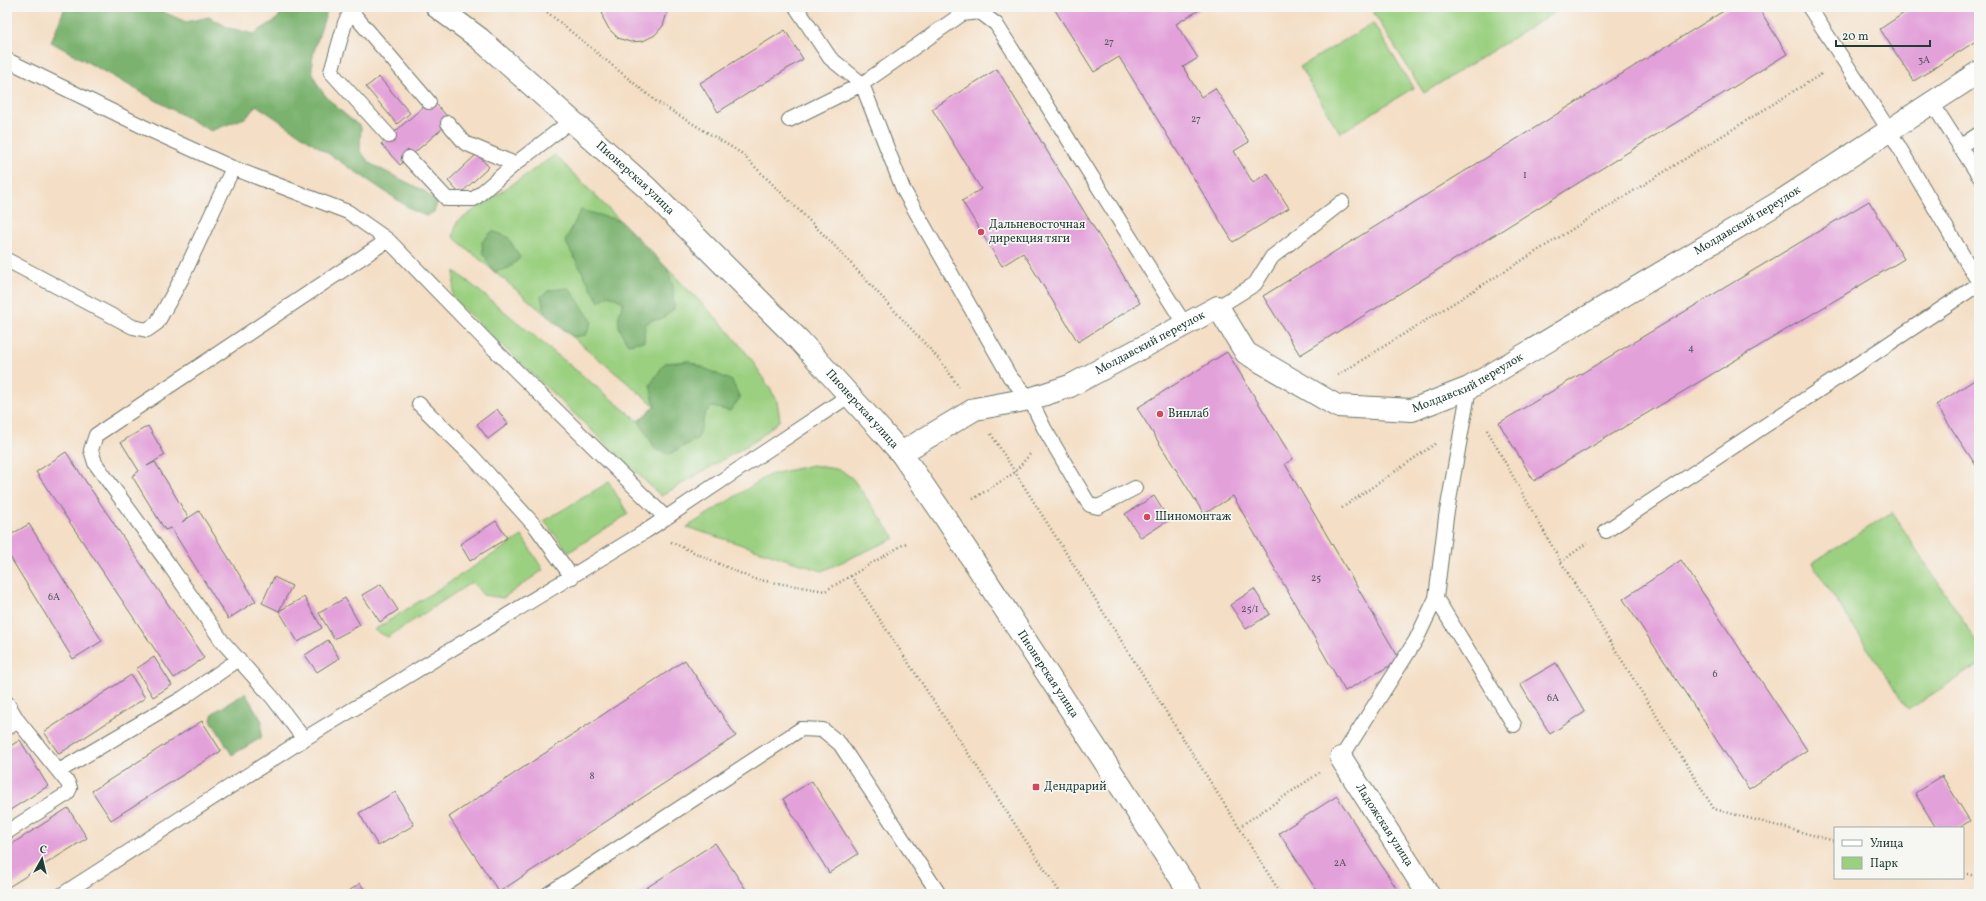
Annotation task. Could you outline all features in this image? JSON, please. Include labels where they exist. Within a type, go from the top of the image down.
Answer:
[{"type":"street","name":"Пионерская улица","points":[[437,7],[480,39],[647,188],[744,283],[850,395],[901,453],[945,517],[1191,894]]},
{"type":"street","name":"Молдавский переулок","points":[[901,453],[975,409],[1030,399],[1070,386],[1218,307],[1246,353],[1337,406],[1412,410],[1469,388],[1778,203],[1979,72]]},
{"type":"street","name":"Ладожская улица","points":[[1340,758],[1428,894]]},
{"type":"lane","points":[[796,7],[830,58],[862,84],[903,189],[1010,377],[1030,399],[1044,428],[1090,505],[1098,507],[1135,488]]},
{"type":"lane","points":[[1606,531],[1979,283],[1889,130],[1809,7]]},
{"type":"lane","points":[[389,136],[331,72],[346,23],[352,9],[429,102]]},
{"type":"lane","points":[[789,120],[862,84],[962,14],[980,12],[996,24],[1185,325]]},
{"type":"lane","points":[[7,60],[152,131],[233,168],[348,212],[388,240],[495,350],[666,518]]},
{"type":"lane","points":[[1932,103],[1979,176]]},
{"type":"lane","points":[[409,158],[447,200],[474,199],[515,164],[572,120]]},
{"type":"lane","points":[[448,123],[464,143],[515,164]]},
{"type":"lane","points":[[1959,147],[1979,134]]},
{"type":"lane","points":[[7,260],[133,327],[147,330],[157,323],[182,278],[233,168]]},
{"type":"lane","points":[[1218,307],[1255,284],[1272,257],[1342,202]]},
{"type":"lane","points":[[304,738],[239,659],[222,641],[170,566],[95,463],[91,450],[96,435],[388,240]]},
{"type":"lane","points":[[1340,758],[1416,640],[1436,598],[1446,517],[1469,388]]},
{"type":"lane","points":[[64,894],[304,738],[646,531],[850,395]]},
{"type":"lane","points":[[419,404],[472,456],[536,526],[572,577]]},
{"type":"lane","points":[[1436,598],[1514,725]]},
{"type":"lane","points":[[59,771],[183,698],[239,659]]},
{"type":"lane","points":[[7,703],[13,725],[59,771],[70,788],[67,794],[7,832]]},
{"type":"lane","points":[[548,894],[801,730],[823,730],[840,744],[939,894]]},
{"type":"path","points":[[541,7],[657,102],[741,153],[831,242],[940,360],[975,409],[1281,894]]},
{"type":"path","points":[[1334,377],[1843,60]]},
{"type":"path","points":[[1342,508],[1462,425]]},
{"type":"path","points":[[1484,427],[1561,562],[1714,808],[1834,841]]},
{"type":"path","points":[[973,499],[1014,473]]},
{"type":"path","points":[[646,531],[753,579],[825,591],[906,542]]},
{"type":"path","points":[[1561,562],[1606,531]]},
{"type":"path","points":[[850,576],[1061,894]]},
{"type":"path","points":[[1238,828],[1340,758]]},
{"type":"path","points":[[1964,873],[1979,877]]},
{"type":"green space","points":[[65,7],[152,7],[186,22],[209,17],[229,28],[254,34],[277,19],[285,7],[328,7],[316,43],[312,63],[316,82],[329,100],[361,127],[360,151],[371,164],[426,192],[437,203],[434,212],[426,216],[414,211],[256,105],[247,117],[211,131],[51,42]]},
{"type":"green space","points":[[1370,7],[1563,7],[1424,93]]},
{"type":"green space","points":[[1373,23],[1413,88],[1340,133],[1300,67]]},
{"type":"green space","points":[[555,155],[726,328],[752,360],[777,400],[780,420],[758,439],[661,496],[452,298],[455,271],[638,421],[655,406],[453,237],[457,222]]},
{"type":"green space","points":[[581,210],[621,221],[667,268],[673,287],[674,309],[662,319],[652,320],[645,324],[644,341],[628,344],[619,324],[619,314],[623,302],[609,295],[599,302],[565,241]]},
{"type":"green space","points":[[492,231],[508,237],[520,258],[509,268],[494,272],[483,253],[482,242]]},
{"type":"green space","points":[[569,288],[592,321],[586,335],[573,337],[545,314],[541,296],[550,290]]},
{"type":"green space","points":[[689,361],[732,381],[740,398],[730,411],[712,407],[705,413],[698,438],[670,454],[656,450],[639,421],[655,406],[650,385],[665,363]]},
{"type":"green space","points":[[812,465],[841,470],[853,479],[895,538],[822,571],[687,527],[769,475]]},
{"type":"green space","points":[[609,482],[628,514],[569,552],[544,521]]},
{"type":"green space","points":[[1892,512],[1979,645],[1979,664],[1908,710],[1812,563]]},
{"type":"green space","points":[[522,536],[543,570],[503,598],[483,595],[472,582],[388,637],[374,630]]},
{"type":"green space","points":[[245,693],[262,721],[261,738],[232,755],[211,720],[213,713]]},
{"type":"building","points":[[602,7],[667,7],[667,13],[663,26],[655,35],[643,41],[630,42],[618,38],[609,29],[603,18]]},
{"type":"building","points":[[1053,7],[1204,7],[1176,24],[1198,58],[1183,67],[1201,97],[1215,88],[1249,142],[1234,151],[1253,183],[1267,173],[1289,208],[1233,242],[1119,57],[1094,72]]},
{"type":"building","points":[[1730,7],[1758,7],[1787,54],[1300,355],[1263,296]]},
{"type":"building","points":[[1913,7],[1979,7],[1979,39],[1914,81],[1880,29]]},
{"type":"building","points":[[785,30],[803,59],[718,112],[700,83]]},
{"type":"building","points":[[997,69],[1140,303],[1078,342],[1023,253],[1002,266],[962,201],[981,189],[932,109]]},
{"type":"building","points":[[379,77],[410,113],[397,124],[366,87]]},
{"type":"building","points":[[432,99],[451,121],[400,165],[381,144]]},
{"type":"building","points":[[477,154],[489,167],[460,194],[448,181]]},
{"type":"building","points":[[1869,201],[1904,259],[1534,481],[1499,423]]},
{"type":"building","points":[[1227,352],[1293,459],[1285,464],[1400,660],[1345,691],[1233,496],[1204,514],[1137,408]]},
{"type":"building","points":[[1979,377],[1979,470],[1936,405]]},
{"type":"building","points":[[497,409],[508,424],[488,439],[477,424]]},
{"type":"building","points":[[148,426],[165,455],[147,466],[155,462],[188,517],[182,522],[199,511],[256,601],[228,619],[171,528],[165,530],[132,476],[139,471],[121,442]]},
{"type":"building","points":[[66,452],[204,658],[174,678],[36,472]]},
{"type":"building","name":"Шиномонтаж","points":[[1154,496],[1169,520],[1141,538],[1125,514]]},
{"type":"building","points":[[496,521],[507,538],[470,561],[460,544]]},
{"type":"building","points":[[29,524],[102,641],[73,659],[7,552],[7,537]]},
{"type":"building","points":[[1681,560],[1807,750],[1749,789],[1623,599]]},
{"type":"building","points":[[274,577],[292,586],[279,611],[262,603]]},
{"type":"building","points":[[381,584],[398,610],[380,622],[362,595]]},
{"type":"building","points":[[1254,589],[1270,614],[1246,629],[1230,605]]},
{"type":"building","points":[[304,597],[322,628],[298,642],[279,611]]},
{"type":"building","points":[[345,598],[360,625],[334,639],[319,613]]},
{"type":"building","points":[[328,640],[339,658],[317,672],[305,655]]},
{"type":"building","points":[[154,657],[172,685],[153,697],[136,669]]},
{"type":"building","points":[[685,660],[736,736],[499,892],[449,817]]},
{"type":"building","points":[[1556,663],[1585,712],[1550,734],[1520,684]]},
{"type":"building","points":[[131,675],[145,698],[59,754],[44,732]]},
{"type":"building","points":[[202,721],[221,751],[111,820],[92,791]]},
{"type":"building","points":[[20,740],[48,786],[7,812],[7,748]]},
{"type":"building","points":[[1942,776],[1970,821],[1960,827],[1935,827],[1915,793]]},
{"type":"building","points":[[812,781],[858,854],[829,873],[783,799]]},
{"type":"building","points":[[395,792],[414,825],[378,846],[359,813]]},
{"type":"building","points":[[1337,796],[1400,894],[1319,894],[1279,833]]},
{"type":"building","points":[[68,808],[87,838],[7,888],[7,847]]},
{"type":"building","points":[[715,843],[749,894],[637,894]]},
{"type":"building","points":[[360,883],[367,894],[345,894]]},
{"type":"place","name":"Дальневосточная дирекция тяги","points":[[981,232]]},
{"type":"place","name":"Винлаб","points":[[1160,414]]},
{"type":"place","name":"Шиномонтаж","points":[[1147,517]]},
{"type":"place","name":"Дендрарий","points":[[1036,787]]}]
